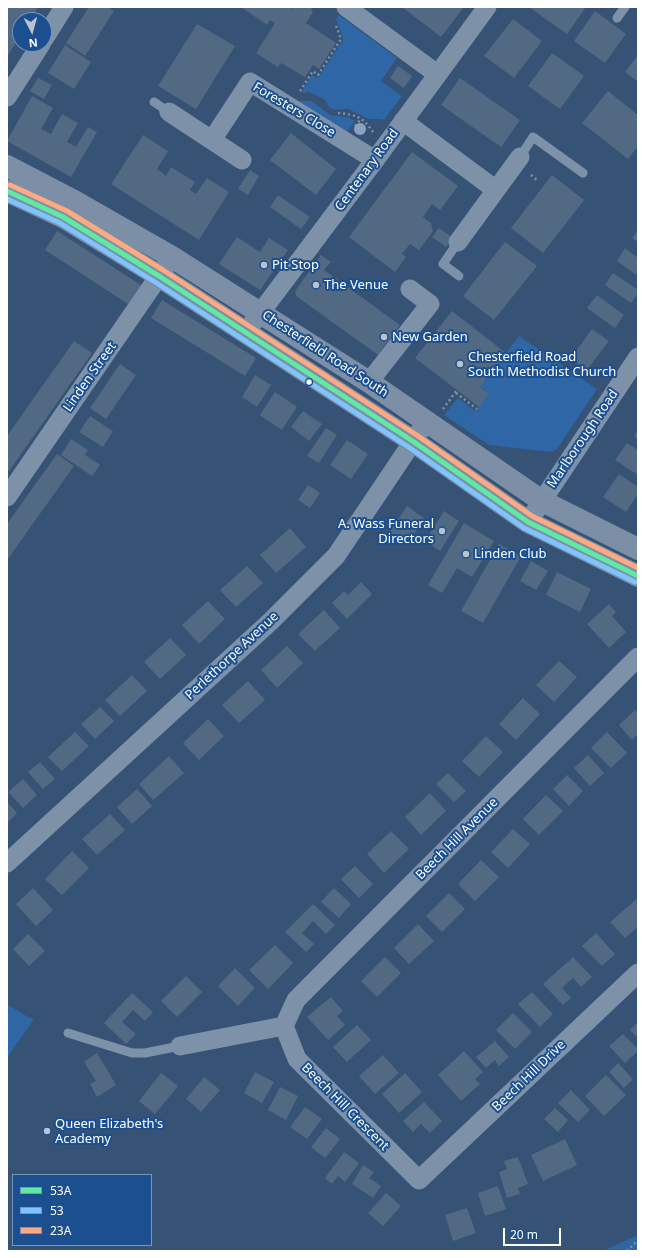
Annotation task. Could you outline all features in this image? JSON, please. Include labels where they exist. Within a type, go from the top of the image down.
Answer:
[{"type":"main road","name":"Chesterfield Road South","points":[[7,166],[76,202],[172,257],[260,312],[369,382],[542,501],[638,550]]},
{"type":"main road","name":"Chesterfield Road South","points":[[7,191],[63,217],[159,276],[414,442],[528,522],[638,576]]},
{"type":"street","points":[[52,26],[64,7]]},
{"type":"street","name":"Centenary Road","points":[[246,332],[487,7]]},
{"type":"street","points":[[340,12],[437,74]]},
{"type":"street","points":[[8,92],[36,52]]},
{"type":"street","name":"Foresters Close","points":[[212,140],[250,82],[375,160]]},
{"type":"street","points":[[161,107],[242,160]]},
{"type":"street","points":[[403,121],[496,190]]},
{"type":"street","points":[[458,242],[520,157]]},
{"type":"street","name":"Linden Street","points":[[7,497],[172,257]]},
{"type":"street","points":[[369,382],[430,304],[410,288]]},
{"type":"street","name":"Marlborough Road","points":[[528,522],[638,357]]},
{"type":"street","name":"Perlethorpe Avenue","points":[[7,863],[265,626],[336,556],[426,422]]},
{"type":"street","name":"Beech Hill Avenue","points":[[284,1026],[296,1000],[638,657]]},
{"type":"street","name":"Beech Hill Drive","points":[[420,1180],[638,973]]},
{"type":"street","points":[[180,1046],[284,1026]]},
{"type":"street","name":"Beech Hill Crescent","points":[[284,1026],[297,1060],[420,1180]]},
{"type":"lane","points":[[617,18],[625,7]]},
{"type":"lane","points":[[520,157],[533,137],[583,173]]},
{"type":"lane","points":[[458,242],[443,264],[459,276]]},
{"type":"lane","points":[[68,1032],[132,1053],[144,1053],[180,1046]]},
{"type":"path","points":[[297,94],[313,71],[318,75],[341,38],[340,12]]},
{"type":"path","points":[[337,113],[352,114],[362,119],[373,133]]},
{"type":"path","points":[[456,393],[477,409]]},
{"type":"path","points":[[627,1251],[638,1240]]},
{"type":"shaded area","points":[[339,15],[397,58],[381,81],[402,96],[384,120],[368,119],[348,109],[334,110],[329,107],[326,101],[322,98],[309,92],[301,93],[312,75],[318,78],[343,40],[336,19]]},
{"type":"shaded area","points":[[296,101],[312,101],[330,115],[348,117],[355,121],[347,132]]},
{"type":"shaded area","points":[[519,336],[597,389],[557,449],[551,452],[489,445],[444,415],[458,398],[475,411],[489,394],[480,387]]},
{"type":"shaded area","points":[[7,1004],[34,1019],[7,1058]]},
{"type":"shaded area","points":[[638,1235],[638,1251],[603,1251]]},
{"type":"building","points":[[7,7],[38,7],[35,12],[12,12],[12,49],[7,57]]},
{"type":"building","points":[[89,7],[108,7],[114,11],[85,56],[66,43]]},
{"type":"building","points":[[241,7],[289,7],[292,9],[293,7],[313,7],[311,10],[313,12],[306,23],[336,43],[319,69],[313,65],[305,77],[281,63],[278,67],[256,53],[275,23],[270,20],[267,25]]},
{"type":"building","points":[[402,7],[464,7],[441,37]]},
{"type":"building","points":[[529,7],[586,7],[567,34]]},
{"type":"building","points":[[595,11],[626,34],[605,63],[574,41]]},
{"type":"building","points":[[513,19],[542,41],[514,78],[484,56]]},
{"type":"building","points":[[197,24],[235,46],[196,109],[158,86]]},
{"type":"building","points":[[65,45],[91,62],[74,89],[48,73]]},
{"type":"building","points":[[552,53],[584,76],[560,109],[528,86]]},
{"type":"building","points":[[638,55],[638,82],[625,72]]},
{"type":"building","points":[[398,66],[412,76],[404,88],[390,78]]},
{"type":"building","points":[[38,78],[52,85],[44,99],[30,91]]},
{"type":"building","points":[[460,78],[520,120],[501,147],[441,105]]},
{"type":"building","points":[[608,91],[638,115],[638,146],[628,159],[582,123]]},
{"type":"building","points":[[32,96],[53,108],[41,129],[51,134],[62,114],[78,123],[67,142],[76,147],[88,127],[97,132],[71,177],[7,141]]},
{"type":"building","points":[[291,133],[336,169],[316,195],[270,160]]},
{"type":"building","points":[[143,135],[168,151],[157,169],[166,176],[171,167],[195,182],[190,190],[196,194],[207,178],[229,192],[199,240],[111,184]]},
{"type":"building","points":[[412,152],[458,186],[440,210],[432,204],[423,217],[431,223],[433,231],[419,250],[410,244],[402,254],[406,257],[395,272],[349,237]]},
{"type":"building","points":[[250,170],[259,176],[248,195],[238,189]]},
{"type":"building","points":[[552,175],[584,200],[543,253],[511,228]]},
{"type":"building","points":[[278,195],[310,217],[301,229],[270,207]]},
{"type":"building","points":[[439,228],[453,238],[446,247],[432,237]]},
{"type":"building","points":[[638,230],[638,242],[632,238]]},
{"type":"building","points":[[57,231],[144,287],[131,306],[45,250]]},
{"type":"building","points":[[237,237],[260,252],[269,238],[288,250],[260,290],[219,264]]},
{"type":"building","points":[[505,242],[537,266],[494,320],[463,296]]},
{"type":"building","points":[[625,248],[638,258],[638,276],[617,261]]},
{"type":"building","points":[[321,255],[331,262],[324,270],[400,325],[378,355],[296,296],[295,291]]},
{"type":"building","points":[[613,273],[638,290],[638,293],[631,303],[605,285]]},
{"type":"building","points":[[597,295],[624,315],[615,328],[587,308]]},
{"type":"building","points":[[162,300],[256,358],[245,376],[151,318]]},
{"type":"building","name":"Chesterfield Road South Methodist Church","points":[[452,311],[506,353],[480,387],[489,394],[479,407],[415,358]]},
{"type":"building","points":[[592,329],[609,341],[587,370],[571,358]]},
{"type":"building","points":[[74,341],[92,353],[9,471],[7,470],[7,436]]},
{"type":"building","points":[[120,364],[136,375],[106,419],[90,408]]},
{"type":"building","points":[[255,375],[271,385],[257,407],[242,397]]},
{"type":"building","points":[[275,392],[297,407],[282,430],[260,415]]},
{"type":"building","points":[[303,411],[322,424],[309,441],[291,427]]},
{"type":"building","points":[[90,416],[113,431],[103,447],[79,432]]},
{"type":"building","points":[[326,428],[337,435],[319,463],[307,456]]},
{"type":"building","points":[[638,430],[638,439],[634,436]]},
{"type":"building","points":[[71,439],[88,450],[85,455],[100,465],[92,476],[61,455]]},
{"type":"building","points":[[347,440],[368,454],[351,479],[330,465]]},
{"type":"building","points":[[627,443],[638,450],[638,475],[615,460]]},
{"type":"building","points":[[57,454],[74,466],[7,560],[7,524]]},
{"type":"building","points":[[619,474],[638,487],[638,494],[626,512],[603,497]]},
{"type":"building","points":[[308,485],[320,493],[310,508],[298,500]]},
{"type":"building","points":[[407,506],[425,519],[406,545],[389,533]]},
{"type":"building","name":"A. Wass Funeral Directors","points":[[444,511],[459,521],[440,551],[425,541]]},
{"type":"building","name":"Linden Club","points":[[464,523],[494,541],[472,577],[457,568],[442,593],[428,585]]},
{"type":"building","points":[[290,528],[306,547],[276,573],[260,555]]},
{"type":"building","points":[[499,544],[521,556],[483,623],[461,611]]},
{"type":"building","points":[[531,561],[548,571],[536,590],[520,581]]},
{"type":"building","points":[[247,566],[263,583],[236,607],[220,590]]},
{"type":"building","points":[[557,572],[591,589],[580,612],[546,595]]},
{"type":"building","points":[[361,582],[372,594],[347,619],[332,603],[344,591],[348,595]]},
{"type":"building","points":[[208,601],[225,619],[199,644],[182,625]]},
{"type":"building","points":[[609,604],[616,612],[612,616],[626,632],[609,648],[587,624]]},
{"type":"building","points":[[324,610],[340,628],[315,651],[298,634]]},
{"type":"building","points":[[170,638],[186,655],[160,679],[144,662]]},
{"type":"building","points":[[287,646],[303,663],[277,688],[261,670]]},
{"type":"building","points":[[559,661],[577,677],[554,702],[536,685]]},
{"type":"building","points":[[132,675],[147,691],[120,716],[105,700]]},
{"type":"building","points":[[248,681],[265,700],[239,723],[222,705]]},
{"type":"building","points":[[523,698],[540,714],[516,740],[499,724]]},
{"type":"building","points":[[100,707],[114,721],[95,739],[81,724]]},
{"type":"building","points":[[635,710],[638,714],[638,734],[632,740],[619,725]]},
{"type":"building","points":[[208,719],[224,736],[199,760],[183,743]]},
{"type":"building","points":[[75,732],[89,746],[62,771],[48,757]]},
{"type":"building","points":[[607,732],[627,753],[611,768],[591,748]]},
{"type":"building","points":[[486,736],[503,752],[479,777],[462,761]]},
{"type":"building","points":[[588,755],[604,773],[590,786],[574,768]]},
{"type":"building","points":[[169,756],[184,773],[153,800],[139,784]]},
{"type":"building","points":[[40,762],[55,779],[43,789],[28,772]]},
{"type":"building","points":[[448,773],[466,791],[454,802],[436,784]]},
{"type":"building","points":[[567,775],[583,791],[569,806],[553,789]]},
{"type":"building","points":[[23,779],[37,795],[23,808],[8,792]]},
{"type":"building","points":[[137,789],[152,806],[132,824],[117,807]]},
{"type":"building","points":[[430,793],[446,811],[421,835],[405,817]]},
{"type":"building","points":[[546,795],[563,811],[539,835],[523,819]]},
{"type":"building","points":[[7,802],[17,813],[7,823]]},
{"type":"building","points":[[110,814],[125,830],[97,855],[82,839]]},
{"type":"building","points":[[513,829],[530,844],[508,868],[491,852]]},
{"type":"building","points":[[391,831],[409,849],[384,873],[367,854]]},
{"type":"building","points":[[72,851],[89,868],[62,895],[45,879]]},
{"type":"building","points":[[481,860],[499,877],[475,901],[458,884]]},
{"type":"building","points":[[355,866],[373,884],[359,898],[341,879]]},
{"type":"building","points":[[33,888],[53,910],[36,926],[16,904]]},
{"type":"building","points":[[334,888],[351,904],[339,918],[321,902]]},
{"type":"building","points":[[449,893],[465,909],[442,932],[426,916]]},
{"type":"building","points":[[638,898],[638,927],[625,938],[610,922]]},
{"type":"building","points":[[313,904],[335,925],[326,934],[313,921],[302,933],[314,944],[306,952],[285,932]]},
{"type":"building","points":[[418,924],[434,941],[409,964],[394,948]]},
{"type":"building","points":[[596,933],[615,954],[602,966],[582,946]]},
{"type":"building","points":[[28,934],[45,951],[29,966],[13,949]]},
{"type":"building","points":[[275,945],[293,963],[268,989],[249,970]]},
{"type":"building","points":[[385,957],[401,973],[377,997],[361,981]]},
{"type":"building","points":[[573,957],[592,977],[581,987],[573,978],[562,988],[571,998],[563,1005],[543,984]]},
{"type":"building","points":[[235,968],[255,988],[238,1006],[218,986]]},
{"type":"building","points":[[186,976],[202,992],[177,1017],[161,1001]]},
{"type":"building","points":[[532,992],[553,1014],[540,1027],[518,1004]]},
{"type":"building","points":[[132,993],[153,1012],[145,1021],[133,1010],[122,1022],[136,1034],[126,1044],[104,1023]]},
{"type":"building","points":[[331,997],[343,1011],[337,1016],[345,1025],[328,1040],[307,1017]]},
{"type":"building","points":[[513,1013],[532,1032],[515,1049],[496,1030]]},
{"type":"building","points":[[638,1022],[638,1038],[630,1030]]},
{"type":"building","points":[[357,1025],[371,1040],[347,1062],[333,1047]]},
{"type":"building","points":[[623,1034],[638,1049],[638,1051],[625,1063],[609,1046]]},
{"type":"building","points":[[495,1041],[509,1057],[499,1066],[495,1060],[486,1068],[476,1057]]},
{"type":"building","points":[[464,1051],[483,1072],[475,1079],[480,1084],[461,1101],[438,1075]]},
{"type":"building","points":[[97,1053],[116,1085],[97,1097],[90,1084],[96,1081],[84,1062]]},
{"type":"building","points":[[383,1055],[399,1073],[375,1094],[359,1076]]},
{"type":"building","points":[[618,1063],[633,1079],[624,1088],[609,1072]]},
{"type":"building","points":[[255,1072],[274,1082],[262,1103],[244,1093]]},
{"type":"building","points":[[161,1073],[178,1086],[155,1114],[139,1101]]},
{"type":"building","points":[[405,1073],[422,1092],[399,1113],[382,1094]]},
{"type":"building","points":[[606,1075],[626,1095],[604,1116],[585,1096]]},
{"type":"building","points":[[204,1077],[220,1090],[201,1112],[186,1099]]},
{"type":"building","points":[[280,1087],[298,1096],[286,1120],[268,1110]]},
{"type":"building","points":[[571,1090],[590,1110],[578,1122],[558,1103]]},
{"type":"building","points":[[424,1102],[442,1121],[430,1133],[421,1124],[413,1132],[403,1121]]},
{"type":"building","points":[[305,1107],[322,1119],[307,1139],[290,1127]]},
{"type":"building","points":[[555,1108],[568,1120],[558,1132],[544,1119]]},
{"type":"building","points":[[326,1128],[340,1139],[325,1158],[311,1147]]},
{"type":"building","points":[[565,1139],[577,1165],[543,1181],[531,1155]]},
{"type":"building","points":[[344,1152],[359,1163],[345,1182],[338,1176],[332,1184],[325,1178]]},
{"type":"building","points":[[518,1157],[528,1184],[518,1188],[520,1194],[507,1198],[499,1172],[507,1169],[504,1161]]},
{"type":"building","points":[[363,1165],[374,1172],[369,1178],[381,1186],[373,1198],[352,1184]]},
{"type":"building","points":[[498,1186],[506,1209],[485,1216],[478,1193]]},
{"type":"building","points":[[386,1193],[401,1206],[383,1226],[368,1213]]},
{"type":"building","points":[[467,1208],[476,1233],[453,1241],[445,1215]]},
{"type":"transit line","name":"23A","points":[[10,185],[67,211],[163,270],[418,436],[532,516],[638,568]]},
{"type":"transit line","name":"53A","points":[[7,191],[63,217],[159,276],[414,442],[528,522],[638,576]]},
{"type":"transit line","name":"53","points":[[7,199],[60,223],[155,282],[410,448],[524,528],[635,582]]},
{"type":"place","name":"Pit Stop","points":[[264,265]]},
{"type":"place","name":"The Venue","points":[[316,285]]},
{"type":"place","name":"New Garden","points":[[384,337]]},
{"type":"place","name":"Chesterfield Road South Methodist Church","points":[[460,364]]},
{"type":"place","name":"A. Wass Funeral Directors","points":[[442,531]]},
{"type":"place","name":"Linden Club","points":[[466,554]]},
{"type":"place","name":"Queen Elizabeth's Academy","points":[[47,1131]]}]
